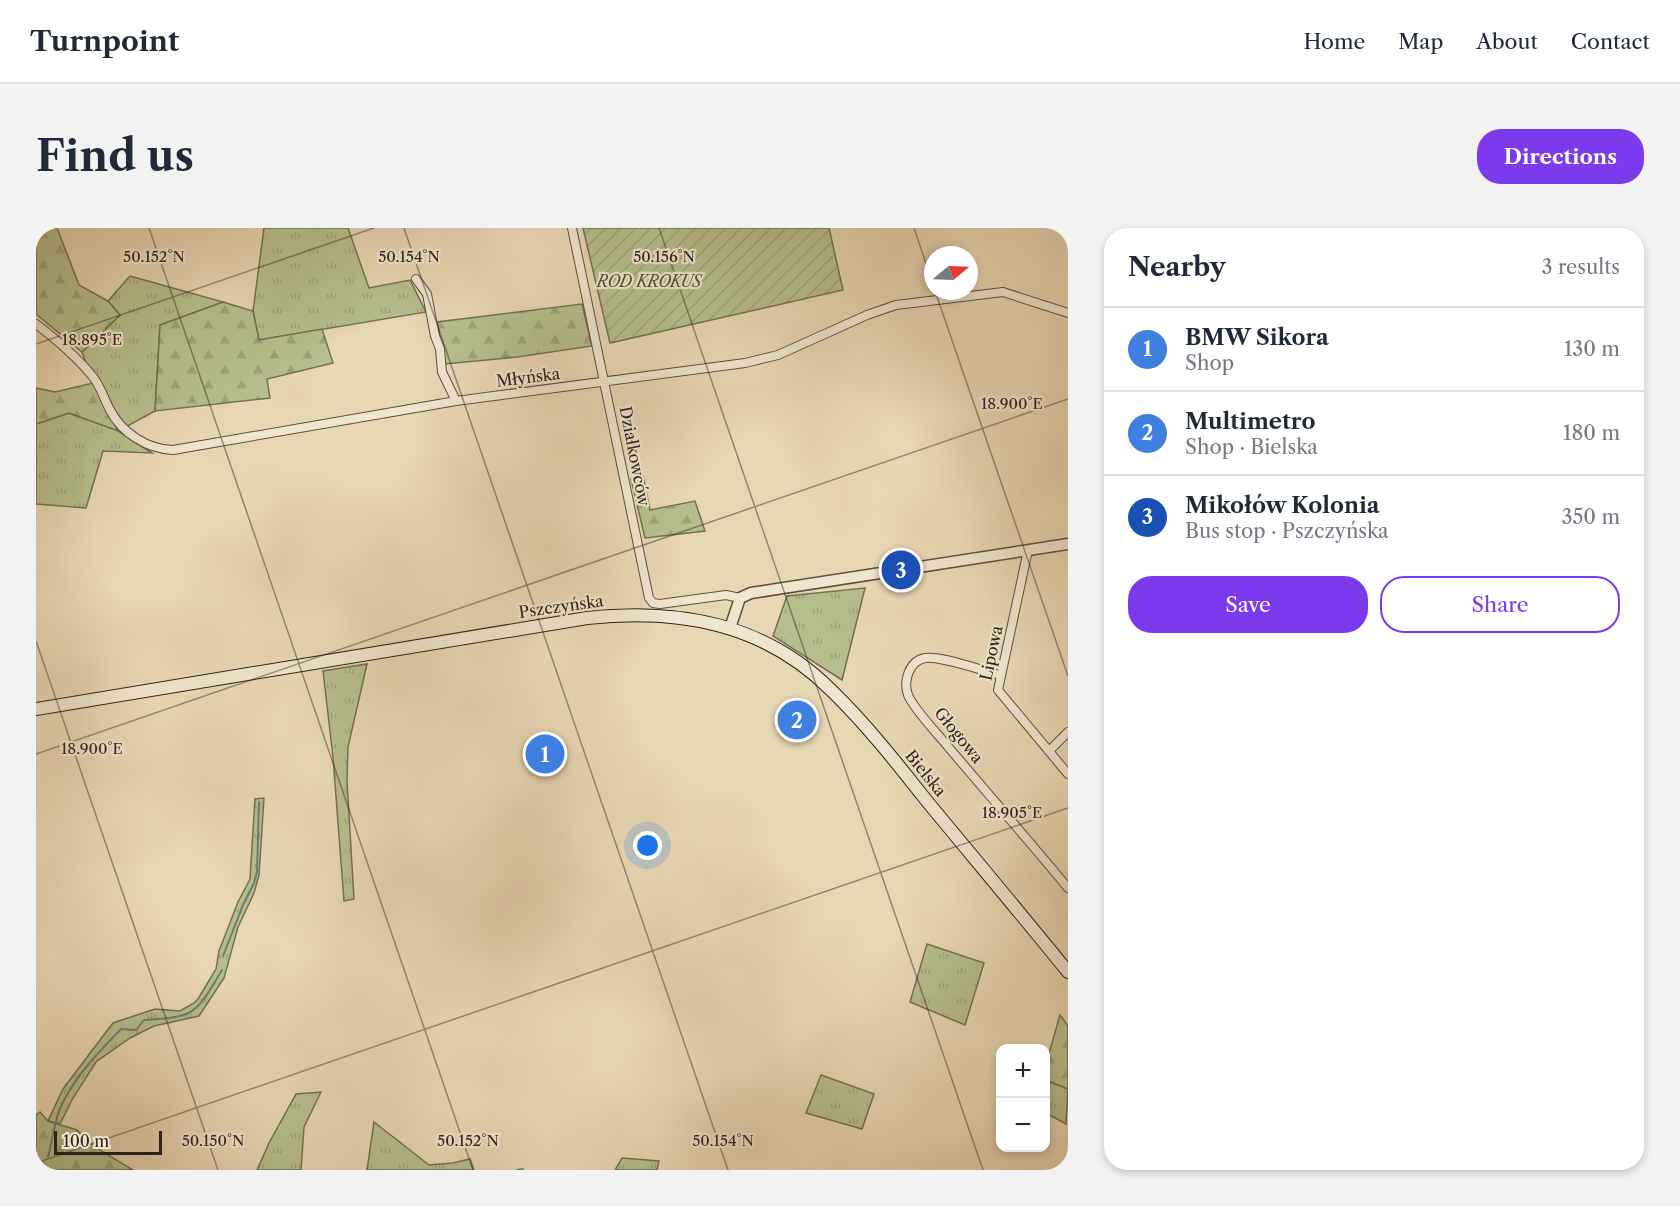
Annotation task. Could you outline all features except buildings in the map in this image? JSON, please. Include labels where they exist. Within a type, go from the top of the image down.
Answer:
[{"type":"main road","name":"Pszczyńska","points":[[36,709],[587,618],[667,615],[730,628]]},
{"type":"main road","name":"Bielska","points":[[730,628],[797,661],[831,689],[876,738],[1068,972]]},
{"type":"street","name":"Działkowców","points":[[572,228],[638,548],[651,600],[660,604],[726,595],[740,598]]},
{"type":"street","points":[[416,279],[427,294],[435,336],[440,349],[442,372],[456,401]]},
{"type":"street","name":"Młyńska","points":[[36,324],[85,367],[122,427],[148,445],[160,450],[173,450],[456,401],[745,363],[778,355],[867,315],[896,305],[1003,292],[1068,313]]},
{"type":"street","points":[[730,628],[740,598],[750,592],[1068,544]]},
{"type":"street","name":"Lipowa","points":[[1028,549],[998,690],[1068,774]]},
{"type":"street","name":"Głogowa","points":[[1000,675],[936,658],[923,658],[911,667],[907,691],[911,700],[938,734],[1068,888]]},
{"type":"street","points":[[1049,751],[1068,732]]},
{"type":"green space","points":[[36,228],[57,228],[79,285],[108,301],[120,315],[82,352],[36,314]]},
{"type":"green space","points":[[264,228],[348,228],[369,288],[410,280],[426,312],[259,340],[253,311]]},
{"type":"green space","name":"ROD KROKUS","points":[[583,228],[829,228],[843,290],[610,343]]},
{"type":"green space","points":[[130,276],[223,302],[160,325],[155,411],[118,431],[152,453],[103,451],[86,508],[36,504],[36,424],[69,413],[117,430],[93,383],[82,352],[120,315],[108,301]]},
{"type":"green space","points":[[223,302],[253,311],[259,340],[322,329],[333,363],[267,379],[270,398],[155,411],[160,325]]},
{"type":"green space","points":[[582,304],[592,346],[517,357],[445,364],[437,322]]},
{"type":"green space","points":[[93,383],[118,431],[69,413],[36,424],[36,388],[55,392]]},
{"type":"green space","points":[[643,476],[650,510],[695,501],[705,531],[645,538],[631,479]]},
{"type":"green space","points":[[865,588],[842,680],[773,636],[787,596]]},
{"type":"green space","points":[[367,664],[348,747],[347,781],[354,899],[344,901],[333,757],[323,671]]},
{"type":"green space","points":[[264,798],[259,875],[254,893],[238,927],[224,978],[199,1016],[154,1026],[130,1038],[96,1062],[73,1098],[60,1124],[48,1121],[63,1089],[113,1023],[155,1009],[180,1011],[198,999],[216,969],[219,951],[238,902],[250,879],[255,799]]},
{"type":"green space","points":[[927,944],[984,963],[965,1025],[910,1002]]},
{"type":"green space","points":[[1060,1015],[1068,1026],[1068,1089],[1050,1082],[1050,1050]]},
{"type":"green space","points":[[821,1075],[874,1094],[862,1129],[806,1113]]},
{"type":"green space","points":[[1050,1082],[1068,1089],[1066,1124],[1050,1115]]},
{"type":"green space","points":[[321,1092],[304,1127],[301,1170],[257,1170],[296,1094]]},
{"type":"green space","points":[[40,1112],[48,1121],[77,1130],[93,1146],[133,1170],[39,1170],[36,1167],[36,1115]]},
{"type":"green space","points":[[374,1122],[429,1165],[470,1159],[474,1170],[367,1170]]},
{"type":"green space","points":[[622,1158],[659,1161],[657,1170],[615,1170]]},
{"type":"waterway","points":[[223,956],[257,872],[259,802]]},
{"type":"waterway","points":[[48,1157],[57,1116],[64,1099],[78,1077],[103,1047],[121,1029],[136,1030],[144,1020],[174,1017],[193,1010],[206,996],[222,970]]},
{"type":"waterway","points":[[517,1170],[523,1169]]},
{"type":"place","name":"Mikołów Kolonia","points":[[901,570]]},
{"type":"place","name":"Multimetro","points":[[797,720]]},
{"type":"place","name":"BMW Sikora","points":[[545,754]]}]
